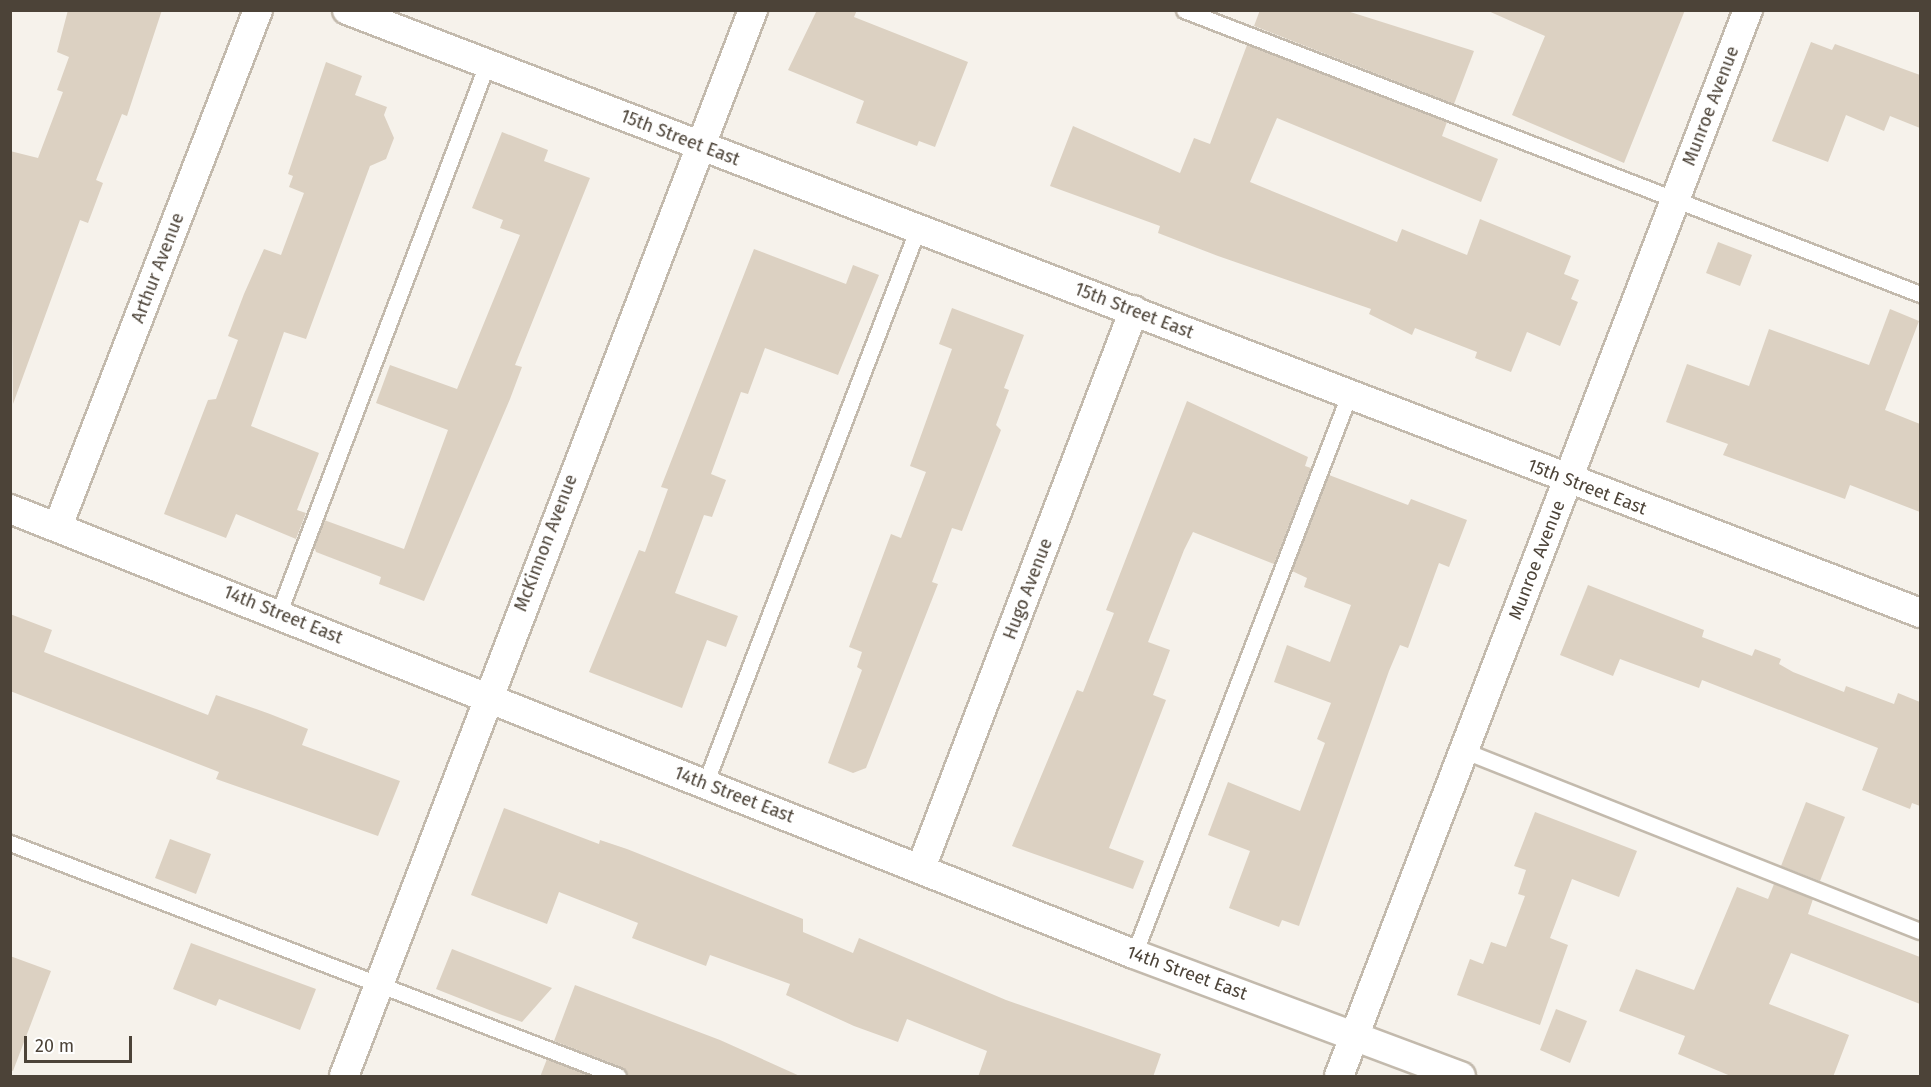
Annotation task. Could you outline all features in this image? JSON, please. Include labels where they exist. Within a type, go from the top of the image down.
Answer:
[{"type":"street","name":"Arthur Avenue","points":[[58,526],[258,10]]},
{"type":"street","name":"15th Street East","points":[[347,10],[1134,310],[1568,480],[1920,613]]},
{"type":"street","name":"McKinnon Avenue","points":[[344,1077],[486,698],[753,10]]},
{"type":"street","name":"Munroe Avenue","points":[[1339,1077],[1748,10]]},
{"type":"street","name":"Hugo Avenue","points":[[921,868],[1134,310]]},
{"type":"street","name":"14th Street East","points":[[10,509],[279,612],[486,698],[1134,954],[1461,1077]]},
{"type":"lane","points":[[1184,10],[1920,294]]},
{"type":"lane","points":[[279,612],[487,64]]},
{"type":"lane","points":[[705,784],[918,228]]},
{"type":"lane","points":[[1134,954],[1349,395]]},
{"type":"lane","points":[[1464,751],[1920,931]]},
{"type":"lane","points":[[10,843],[618,1077]]},
{"type":"building","points":[[68,10],[162,10],[127,116],[122,114],[96,180],[103,183],[88,223],[80,220],[13,404],[10,151],[38,158],[63,92],[57,90],[69,57],[57,52]]},
{"type":"building","points":[[817,10],[857,10],[854,17],[968,62],[935,147],[919,141],[917,146],[856,123],[864,101],[788,70]]},
{"type":"building","points":[[1260,10],[1344,10],[1474,51],[1454,104],[1254,26]]},
{"type":"building","points":[[1486,10],[1685,10],[1624,163],[1512,115],[1545,36]]},
{"type":"building","points":[[1811,42],[1832,50],[1835,44],[1920,75],[1920,128],[1890,116],[1884,131],[1846,115],[1828,162],[1772,141]]},
{"type":"building","points":[[1247,45],[1447,122],[1442,136],[1498,159],[1481,202],[1277,118],[1250,182],[1397,242],[1402,229],[1467,255],[1480,219],[1571,256],[1564,274],[1579,280],[1571,299],[1578,302],[1560,346],[1527,332],[1511,372],[1475,358],[1477,352],[1415,328],[1412,335],[1369,314],[1371,309],[1218,256],[1158,233],[1160,226],[1050,186],[1073,126],[1180,173],[1194,138],[1210,144]]},
{"type":"building","points":[[326,62],[362,76],[355,95],[387,107],[384,115],[394,138],[386,159],[370,166],[306,339],[284,332],[251,426],[319,453],[297,510],[306,513],[296,539],[236,514],[226,538],[164,514],[208,400],[216,399],[238,340],[228,336],[244,294],[264,249],[281,255],[304,193],[289,187],[293,176],[288,174]]},
{"type":"building","points":[[502,132],[548,150],[544,161],[590,178],[515,365],[522,367],[510,399],[424,601],[379,584],[381,577],[316,552],[314,546],[324,520],[404,549],[448,430],[376,403],[390,365],[457,389],[520,235],[500,228],[503,220],[472,208]]},
{"type":"building","points":[[1718,242],[1752,255],[1740,286],[1706,273]]},
{"type":"building","points":[[754,249],[846,284],[853,265],[879,275],[838,375],[765,348],[748,394],[741,392],[711,474],[726,480],[712,517],[704,515],[675,593],[738,616],[726,647],[707,640],[682,708],[589,672],[639,550],[645,552],[668,489],[661,487]]},
{"type":"building","points":[[952,308],[1024,335],[1004,388],[1009,390],[996,425],[1001,430],[962,531],[952,528],[932,582],[938,584],[866,768],[853,773],[828,763],[862,670],[857,667],[862,652],[849,647],[891,534],[901,538],[926,472],[910,466],[952,349],[939,344]]},
{"type":"building","points":[[1890,309],[1919,321],[1885,410],[1920,424],[1920,512],[1850,485],[1845,499],[1723,455],[1728,444],[1666,422],[1687,364],[1749,386],[1769,329],[1869,365]]},
{"type":"building","points":[[1187,401],[1308,457],[1305,466],[1311,468],[1274,564],[1193,532],[1184,550],[1148,642],[1170,650],[1153,695],[1166,700],[1109,848],[1144,861],[1133,889],[1012,846],[1077,690],[1083,692],[1114,613],[1106,610]]},
{"type":"building","points":[[1329,475],[1408,505],[1411,499],[1467,520],[1449,567],[1439,563],[1408,648],[1400,645],[1389,671],[1299,926],[1282,920],[1279,927],[1229,908],[1250,851],[1208,835],[1228,782],[1300,811],[1325,743],[1317,739],[1331,703],[1274,682],[1287,645],[1330,662],[1351,605],[1304,587],[1307,578],[1292,571]]},
{"type":"building","points":[[1588,585],[1704,630],[1702,637],[1752,656],[1755,649],[1781,659],[1779,664],[1793,672],[1844,692],[1846,686],[1894,704],[1898,693],[1920,702],[1920,806],[1912,803],[1910,809],[1862,790],[1878,748],[1702,680],[1699,688],[1620,659],[1613,676],[1560,655]]},
{"type":"building","points":[[10,614],[52,630],[44,652],[208,715],[216,695],[270,714],[308,729],[302,745],[400,781],[378,836],[216,779],[219,772],[10,691]]},
{"type":"building","points":[[1806,802],[1845,817],[1820,881],[1781,866]]},
{"type":"building","points":[[504,808],[599,844],[600,840],[627,849],[803,919],[803,932],[853,953],[859,938],[1006,1000],[1161,1054],[1153,1077],[978,1077],[987,1051],[907,1019],[898,1042],[854,1026],[786,995],[790,984],[710,955],[706,966],[632,938],[638,923],[559,892],[547,924],[471,895]]},
{"type":"building","points":[[1535,812],[1637,851],[1619,897],[1572,879],[1550,938],[1568,945],[1540,1025],[1457,995],[1470,959],[1483,964],[1491,942],[1506,947],[1525,896],[1518,894],[1526,870],[1514,866]]},
{"type":"building","points":[[170,839],[211,854],[196,894],[155,878]]},
{"type":"building","points":[[1774,884],[1813,899],[1808,914],[1920,957],[1920,1004],[1791,953],[1769,1004],[1849,1035],[1833,1077],[1733,1077],[1678,1054],[1685,1036],[1619,1011],[1636,969],[1694,990],[1737,887],[1768,899]]},
{"type":"building","points":[[191,943],[316,989],[300,1030],[219,999],[216,1006],[173,989]]},
{"type":"building","points":[[452,949],[552,988],[522,1022],[502,1015],[436,989]]},
{"type":"building","points":[[10,956],[51,971],[13,1071],[10,1070]]},
{"type":"building","points":[[575,985],[720,1040],[802,1077],[627,1077],[621,1067],[554,1041]]},
{"type":"building","points":[[1556,1009],[1587,1021],[1570,1063],[1540,1050]]},
{"type":"building","points":[[547,1059],[592,1077],[540,1077]]}]
